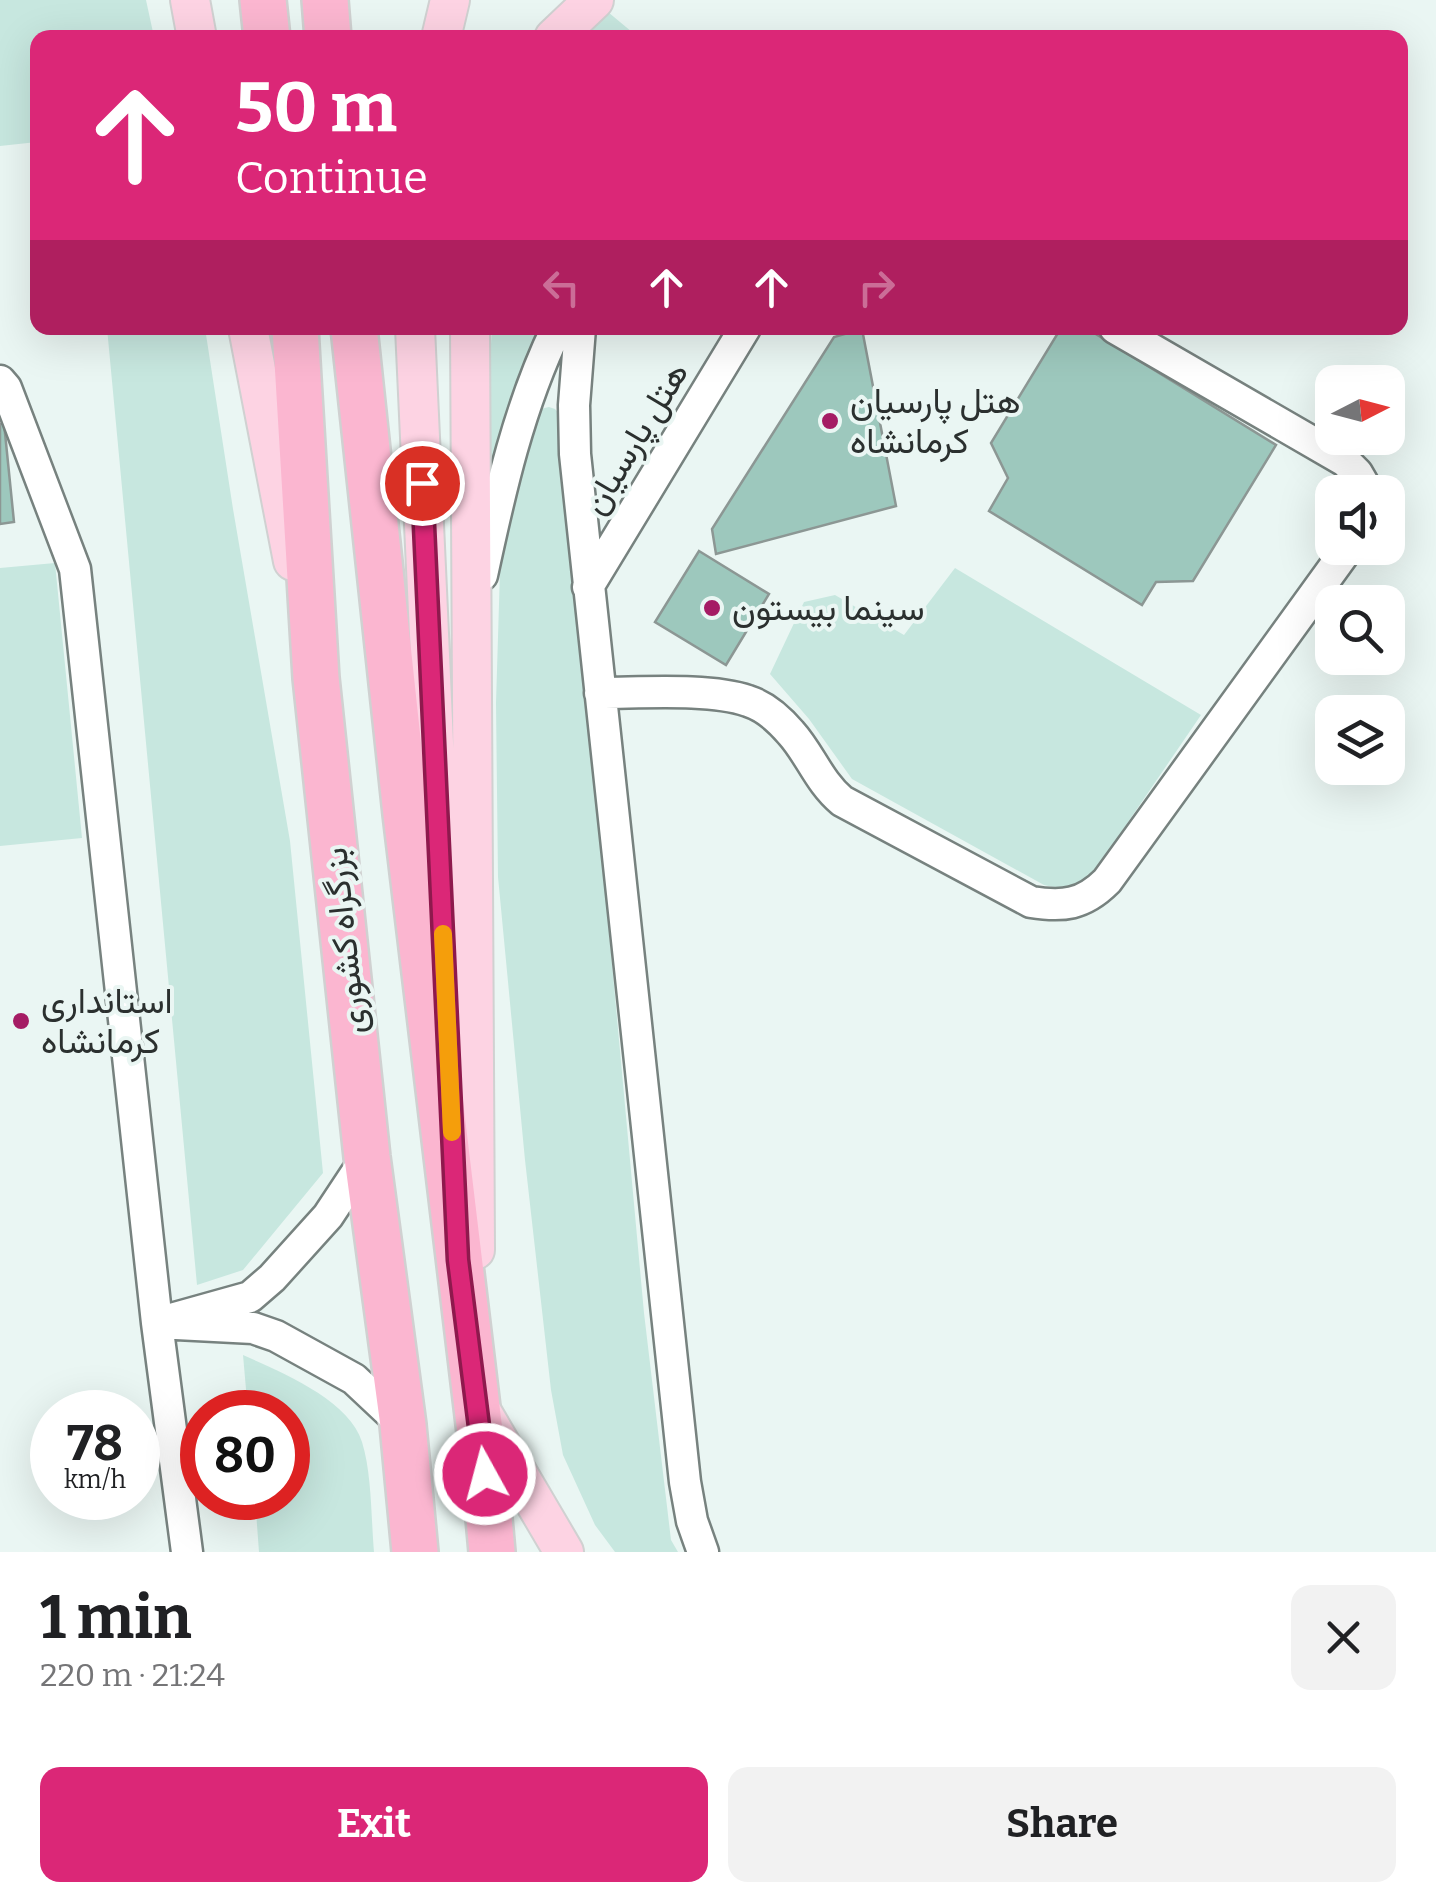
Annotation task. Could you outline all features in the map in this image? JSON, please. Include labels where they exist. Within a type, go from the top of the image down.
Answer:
[{"type":"highway","points":[[263,0],[265,30]]},
{"type":"highway","points":[[325,0],[327,30]]},
{"type":"highway","name":"بزرگراه کشوری","points":[[295,335],[316,678],[415,1552]]},
{"type":"highway","points":[[355,335],[492,1552]]},
{"type":"main road","points":[[190,0],[195,30]]},
{"type":"main road","points":[[443,30],[450,0]]},
{"type":"main road","points":[[562,30],[594,0]]},
{"type":"main road","points":[[249,335],[316,678]]},
{"type":"main road","points":[[415,335],[458,1260]]},
{"type":"main road","points":[[470,335],[476,1402],[564,1552]]},
{"type":"lane","points":[[472,627],[508,460],[553,335]]},
{"type":"lane","points":[[579,335],[575,454],[588,588],[686,1482],[692,1522],[703,1552]]},
{"type":"lane","name":"هتل پارسیان","points":[[588,588],[741,335]]},
{"type":"lane","points":[[1127,335],[1345,461],[1357,475]]},
{"type":"lane","points":[[0,381],[6,388],[74,569],[157,1324],[186,1552]]},
{"type":"lane","points":[[600,693],[718,695],[750,701],[792,734],[831,792],[842,800],[1031,902],[1065,904],[1095,893],[1106,881],[1336,565]]},
{"type":"lane","points":[[157,1324],[250,1297],[328,1216],[368,1157]]},
{"type":"lane","points":[[157,1324],[254,1328],[276,1336],[354,1379],[403,1424]]},
{"type":"green space","points":[[0,0],[146,0],[152,30],[30,30],[30,143],[0,146]]},
{"type":"green space","points":[[608,12],[630,30],[589,30]]},
{"type":"green space","points":[[108,335],[206,335],[290,841],[323,1173],[243,1270],[197,1285]]},
{"type":"green space","points":[[492,335],[539,335],[481,506]]},
{"type":"green space","points":[[549,407],[562,417],[644,1313],[671,1540],[678,1552],[615,1552],[595,1525],[563,1455],[551,1390],[525,1160],[498,877],[496,703],[500,571],[515,467],[536,410]]},
{"type":"green space","points":[[55,563],[82,838],[0,846],[0,568]]},
{"type":"green space","points":[[955,568],[1201,715],[1096,869],[1073,885],[1044,885],[852,779],[809,719],[770,674],[804,602],[835,595],[904,635]]},
{"type":"green space","points":[[243,1355],[312,1389],[355,1427],[368,1468],[374,1552],[259,1552],[257,1520],[310,1520],[310,1390],[246,1390]]},
{"type":"building","name":"هتل پارسیان کرمانشاه","points":[[863,335],[896,506],[716,554],[712,529],[834,337]]},
{"type":"building","points":[[1057,335],[1097,335],[1276,445],[1193,581],[1156,582],[1142,605],[989,511],[1008,478],[991,443]]},
{"type":"building","points":[[4,423],[14,522],[0,524],[0,424]]},
{"type":"building","name":"سینما بیستون","points":[[699,551],[769,594],[726,665],[655,622]]},
{"type":"slow traffic","points":[[443,934],[452,1132]]},
{"type":"place","name":"هتل پارسیان کرمانشاه","points":[[830,421]]},
{"type":"place","name":"سینما بیستون","points":[[712,608]]},
{"type":"place","name":"استانداری کرمانشاه","points":[[21,1021]]},
{"type":"route","points":[[422,483],[458,1260],[485,1474]]}]
